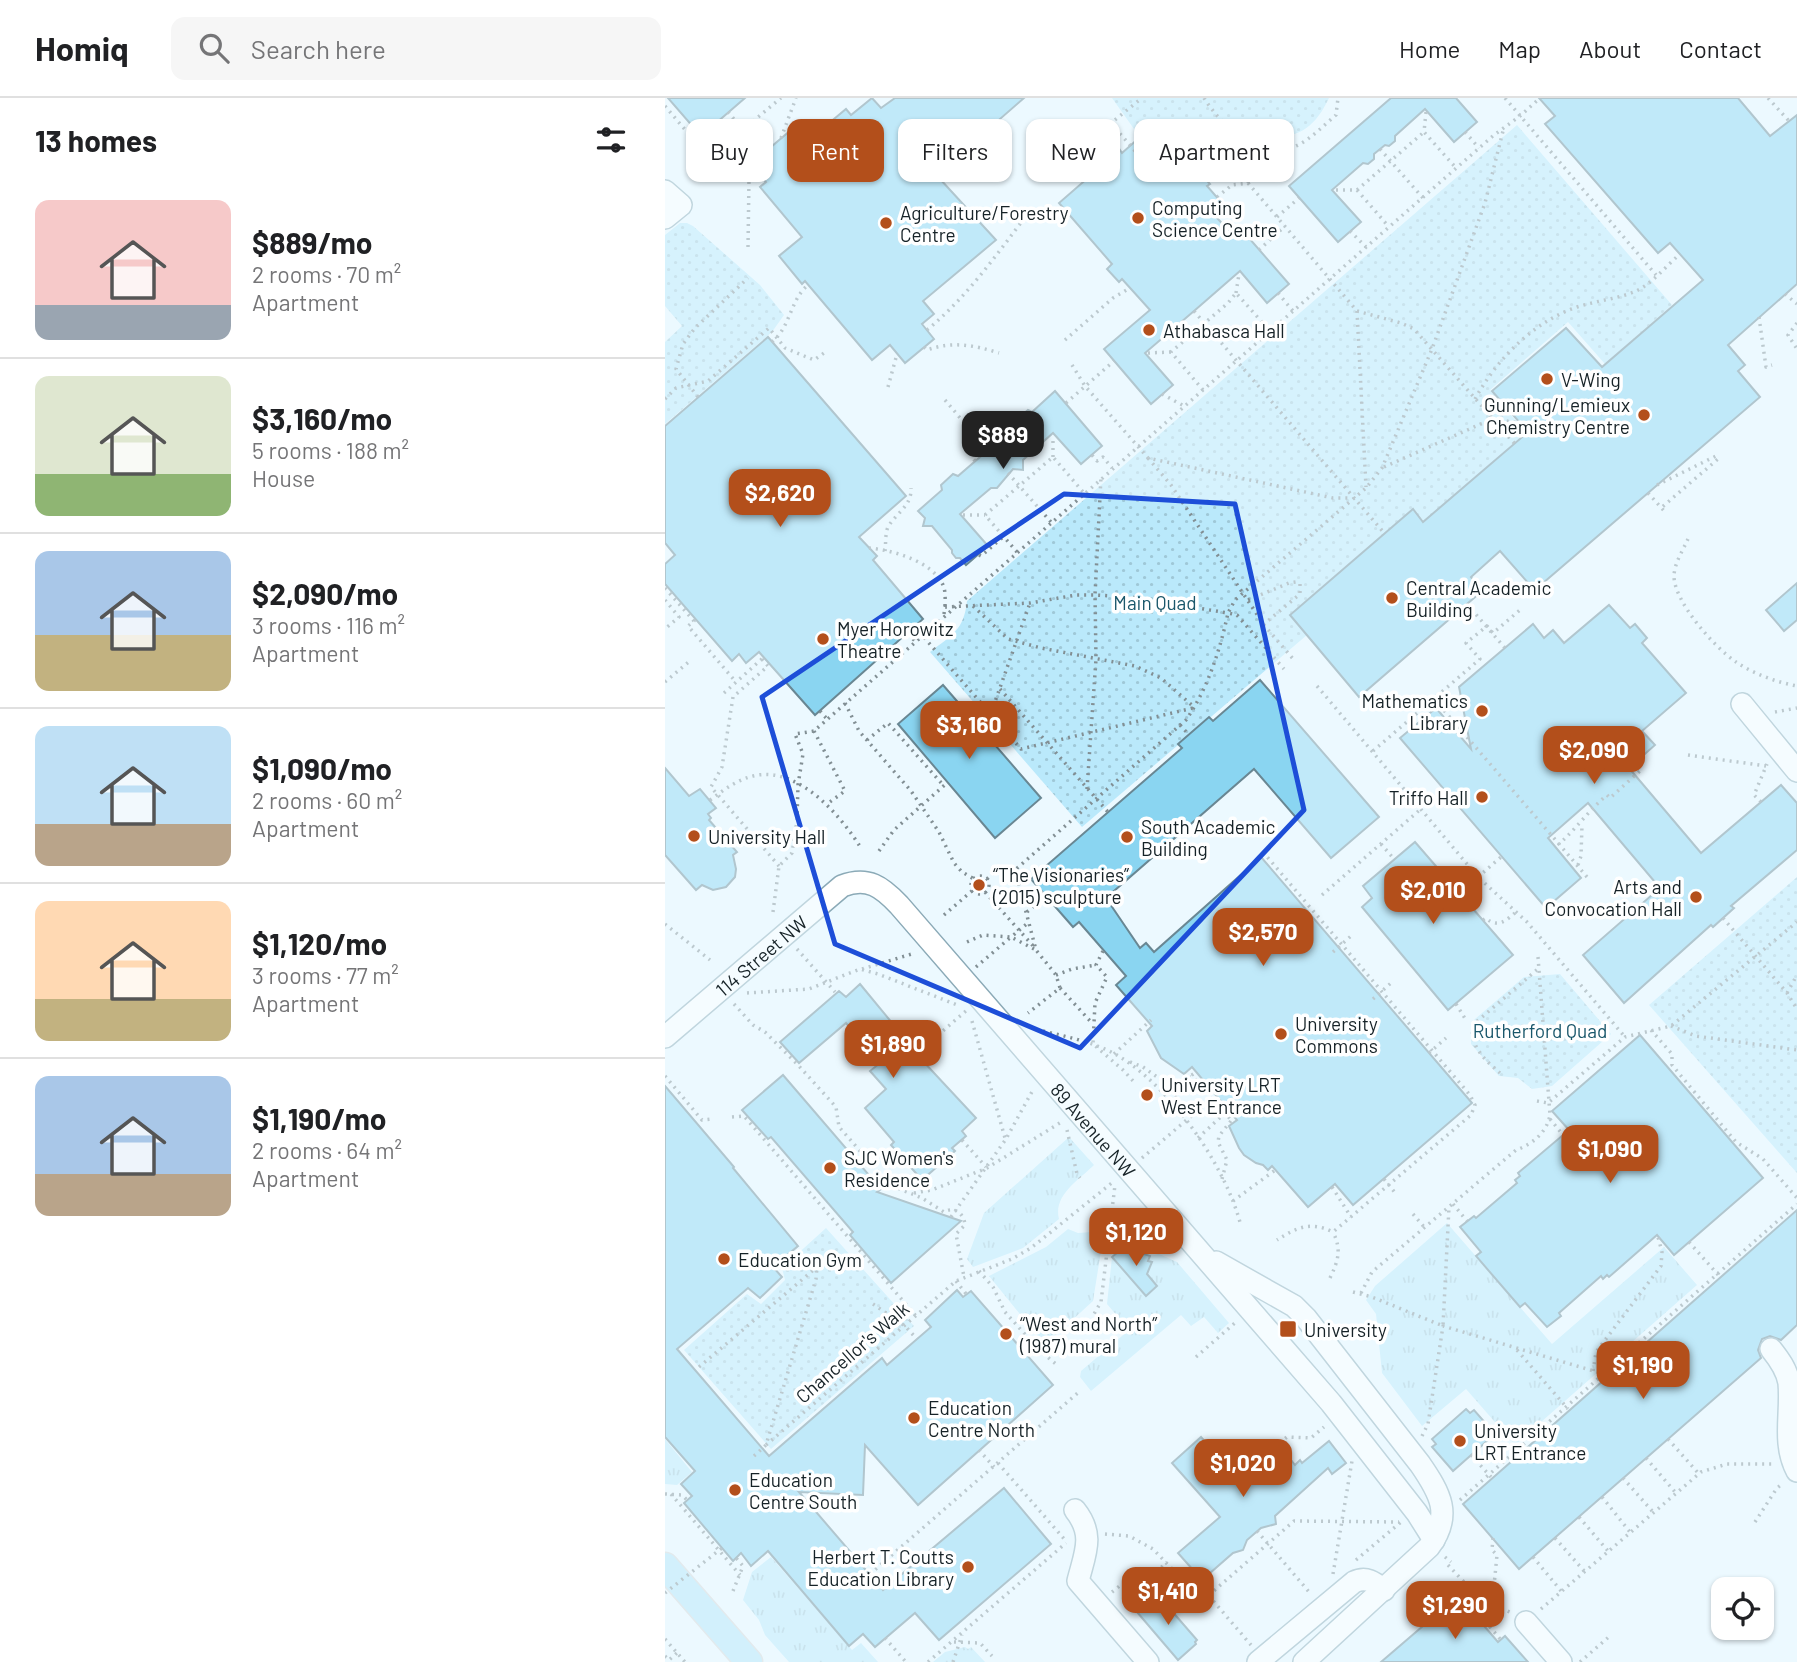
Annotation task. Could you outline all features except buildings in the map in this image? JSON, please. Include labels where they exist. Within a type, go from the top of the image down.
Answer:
[{"type":"main road","points":[[665,1566],[749,1662]]},
{"type":"street","points":[[665,191],[681,205],[665,218]]},
{"type":"street","points":[[1742,704],[1797,771]]},
{"type":"street","name":"114 Street NW","points":[[665,1038],[842,886],[861,881]]},
{"type":"street","name":"89 Avenue NW","points":[[861,881],[877,885],[899,905],[1351,1427],[1417,1513],[1433,1551]]},
{"type":"street","points":[[1201,1254],[1294,1306],[1306,1318],[1420,1464],[1434,1485],[1443,1506],[1441,1526],[1433,1551],[1384,1590],[1304,1662]]},
{"type":"street","points":[[1771,1349],[1785,1370],[1789,1383],[1788,1437],[1791,1471]]},
{"type":"street","points":[[1075,1510],[1085,1523],[1087,1535],[1078,1581],[1148,1662]]},
{"type":"street","points":[[1250,1658],[1354,1582],[1360,1579],[1370,1581],[1384,1590]]},
{"type":"street","points":[[1526,1622],[1561,1662]]},
{"type":"path","points":[[756,119],[781,98]]},
{"type":"path","points":[[781,138],[796,98]]},
{"type":"path","points":[[1134,150],[1111,123],[1142,98]]},
{"type":"path","points":[[1205,98],[1223,119]]},
{"type":"path","points":[[1294,145],[1304,141],[1336,115],[1338,98]]},
{"type":"path","points":[[1505,98],[1656,275]]},
{"type":"path","points":[[773,912],[779,866],[792,853],[797,821],[798,785],[803,754],[795,734],[814,731],[1101,477],[1540,98]]},
{"type":"path","points":[[1768,98],[1789,121]]},
{"type":"path","points":[[665,106],[686,131]]},
{"type":"path","points":[[1336,190],[1357,190],[1391,161],[1424,132],[1426,111]]},
{"type":"path","points":[[728,112],[734,119]]},
{"type":"path","points":[[987,879],[998,868],[1015,870],[1180,725],[1195,707],[1222,642],[1228,612],[1235,600],[1355,498],[1383,468],[1432,349],[1485,203],[1503,129]]},
{"type":"path","points":[[1424,132],[1457,169]]},
{"type":"path","points":[[1465,132],[1479,149]]},
{"type":"path","points":[[1380,149],[1423,198]]},
{"type":"path","points":[[748,182],[748,247]]},
{"type":"path","points":[[1217,197],[1232,185],[1248,183],[1357,311],[1414,329],[1515,444]]},
{"type":"path","points":[[1357,190],[1389,227]]},
{"type":"path","points":[[1277,217],[1299,198]]},
{"type":"path","points":[[927,330],[975,284],[1029,212]]},
{"type":"path","points":[[1259,250],[1285,226]]},
{"type":"path","points":[[1350,231],[1366,247]]},
{"type":"path","points":[[1475,399],[1493,370],[1511,350],[1541,326],[1573,309],[1636,291],[1680,254]]},
{"type":"path","points":[[1148,353],[1171,352],[1204,324],[1237,293],[1240,274]]},
{"type":"path","points":[[698,397],[676,369],[684,344],[701,322],[748,278]]},
{"type":"path","points":[[772,342],[783,333],[801,290],[808,285]]},
{"type":"path","points":[[1065,340],[1113,298],[1131,288]]},
{"type":"path","points":[[1237,293],[1270,331]]},
{"type":"path","points":[[1278,293],[1293,310]]},
{"type":"path","points":[[1785,294],[1797,304]]},
{"type":"path","points":[[1193,311],[1385,534]]},
{"type":"path","points":[[1357,311],[1366,488]]},
{"type":"path","points":[[1759,317],[1766,367],[1772,365]]},
{"type":"path","points":[[1797,323],[1787,335],[1797,349]]},
{"type":"path","points":[[665,399],[676,388],[708,381],[769,328],[785,348],[814,360],[824,353]]},
{"type":"path","points":[[925,347],[927,350],[942,345],[965,345],[999,353]]},
{"type":"path","points":[[1171,352],[1203,390]]},
{"type":"path","points":[[888,387],[897,354]]},
{"type":"path","points":[[1066,403],[1114,361]]},
{"type":"path","points":[[1072,365],[1086,386],[1171,485],[1264,625],[1294,660]]},
{"type":"path","points":[[1162,394],[1184,406]]},
{"type":"path","points":[[945,400],[972,432]]},
{"type":"path","points":[[1383,468],[1492,419],[1520,423]]},
{"type":"path","points":[[975,461],[966,446],[967,438],[972,432],[978,428],[988,429],[1000,439]]},
{"type":"path","points":[[1053,436],[1053,457],[1084,493]]},
{"type":"path","points":[[1092,456],[1097,461],[1103,457],[1112,468]]},
{"type":"path","points":[[1657,485],[1716,456],[1718,458],[1661,508]]},
{"type":"path","points":[[963,514],[985,515],[1053,457]]},
{"type":"path","points":[[1148,458],[1333,498],[1355,498]]},
{"type":"path","points":[[1008,473],[1051,522]]},
{"type":"path","points":[[1087,789],[1096,659],[1095,595],[1101,477]]},
{"type":"path","points":[[885,551],[886,531],[907,505],[911,488]]},
{"type":"path","points":[[1648,493],[1666,513]]},
{"type":"path","points":[[985,515],[1017,552]]},
{"type":"path","points":[[979,555],[1003,537]]},
{"type":"path","points":[[1688,539],[1674,575],[1678,596],[1687,611],[1734,661],[1753,672],[1797,686]]},
{"type":"path","points":[[869,548],[914,561],[937,576],[945,590],[944,616]]},
{"type":"path","points":[[1248,600],[1298,582],[1301,587],[1300,594],[1264,625]]},
{"type":"path","points":[[665,588],[694,621],[688,626],[736,682]]},
{"type":"path","points":[[945,607],[1030,603],[1076,595],[1095,595],[1131,597],[1228,612],[1237,615],[1284,669]]},
{"type":"path","points":[[665,600],[679,617],[665,629]]},
{"type":"path","points":[[991,714],[1030,603]]},
{"type":"path","points":[[1467,604],[1505,648]]},
{"type":"path","points":[[973,606],[999,632],[1016,642],[1135,666],[1161,678],[1195,707]]},
{"type":"path","points":[[1373,751],[1480,659],[1466,643],[1487,626],[1493,633],[1520,610]]},
{"type":"path","points":[[915,627],[1021,749],[1195,707]]},
{"type":"path","points":[[908,634],[915,642]]},
{"type":"path","points":[[724,692],[763,658],[768,666],[733,697],[722,767],[711,787],[779,866]]},
{"type":"path","points":[[665,682],[691,660]]},
{"type":"path","points":[[1317,686],[1478,877],[1517,911],[1625,1037]]},
{"type":"path","points":[[1000,689],[1108,812]]},
{"type":"path","points":[[1439,695],[1462,699]]},
{"type":"path","points":[[1435,699],[1587,877]]},
{"type":"path","points":[[845,703],[859,731],[911,791],[944,840],[954,863],[962,872],[974,878],[981,876],[987,879],[989,886],[985,892],[978,893],[973,890],[971,885],[974,878]]},
{"type":"path","points":[[820,711],[827,719]]},
{"type":"path","points":[[867,740],[888,723],[944,786]]},
{"type":"path","points":[[1180,725],[1189,735]]},
{"type":"path","points":[[814,731],[845,791],[827,804]]},
{"type":"path","points":[[1761,802],[1754,795],[1771,753]]},
{"type":"path","points":[[1688,755],[1766,766]]},
{"type":"path","points":[[1559,844],[1582,823],[1589,811],[1607,795],[1610,798],[1641,770]]},
{"type":"path","points":[[710,800],[736,782],[761,774],[774,776],[798,785],[827,804],[846,824],[862,848]]},
{"type":"path","points":[[879,851],[894,830],[949,782]]},
{"type":"path","points":[[1322,895],[1422,808]]},
{"type":"path","points":[[1578,866],[1582,823]]},
{"type":"path","points":[[1381,844],[1395,859]]},
{"type":"path","points":[[1263,852],[1276,871],[1474,1100],[1471,1115],[1333,1232]]},
{"type":"path","points":[[1478,877],[1501,857]]},
{"type":"path","points":[[1015,870],[1037,950]]},
{"type":"path","points":[[1649,889],[1656,883]]},
{"type":"path","points":[[944,915],[973,890]]},
{"type":"path","points":[[985,892],[1037,950],[1056,975],[1061,988],[1093,1024]]},
{"type":"path","points":[[1027,912],[1043,898],[1049,905],[1052,903]]},
{"type":"path","points":[[1483,920],[1486,918],[1492,923],[1502,923],[1517,911]]},
{"type":"path","points":[[1723,918],[1787,993],[1797,1009]]},
{"type":"path","points":[[974,969],[1029,922]]},
{"type":"path","points":[[1548,1103],[1625,1037],[1671,1026],[1797,922]]},
{"type":"path","points":[[667,927],[711,960]]},
{"type":"path","points":[[967,942],[982,934],[1011,937],[1037,950]]},
{"type":"path","points":[[1333,952],[1351,936]]},
{"type":"path","points":[[797,949],[835,992]]},
{"type":"path","points":[[746,993],[809,989],[919,951]]},
{"type":"path","points":[[1097,965],[1103,951]]},
{"type":"path","points":[[1538,957],[1550,1119],[1563,1135]]},
{"type":"path","points":[[1056,975],[1097,965]]},
{"type":"path","points":[[1097,965],[1108,977],[1095,1003],[1093,1044],[1135,1083]]},
{"type":"path","points":[[1500,1073],[1473,1041],[1474,1024],[1539,968]]},
{"type":"path","points":[[860,970],[878,974],[968,1009]]},
{"type":"path","points":[[1787,993],[1797,975]]},
{"type":"path","points":[[1373,999],[1391,982]]},
{"type":"path","points":[[1028,1013],[1061,988]]},
{"type":"path","points":[[734,1004],[753,1025],[765,1032],[836,1107],[839,1127],[887,1182],[896,1189],[922,1198],[943,1212],[956,1210],[965,1220],[963,1228],[956,1234],[964,1277]]},
{"type":"path","points":[[1456,1004],[1466,1020]]},
{"type":"path","points":[[922,1049],[968,1009]]},
{"type":"path","points":[[968,1009],[1006,1139]]},
{"type":"path","points":[[1114,1054],[1151,1020]]},
{"type":"path","points":[[1671,1026],[1696,1036],[1797,1050]]},
{"type":"path","points":[[1651,1030],[1672,1055],[1672,1065],[1736,1142],[1763,1159],[1797,1198]]},
{"type":"path","points":[[1043,1031],[1093,1044],[1121,1058],[1153,1082],[1198,1138],[1233,1201],[1241,1226]]},
{"type":"path","points":[[1430,1052],[1446,1038]]},
{"type":"path","points":[[1121,1058],[1143,1067],[1167,1084],[1175,1084],[1196,1072]]},
{"type":"path","points":[[1171,1102],[1196,1081],[1191,1075]]},
{"type":"path","points":[[665,1076],[702,1120],[711,1119]]},
{"type":"path","points":[[951,1217],[1006,1139],[1035,1086]]},
{"type":"path","points":[[1148,1153],[1216,1095]]},
{"type":"path","points":[[1537,1101],[1548,1103]]},
{"type":"path","points":[[1198,1138],[1225,1113],[1233,1118],[1219,1136],[1218,1142],[1227,1160],[1222,1179]]},
{"type":"path","points":[[732,1117],[744,1116],[916,1316]]},
{"type":"path","points":[[1361,1293],[1373,1272],[1516,1150],[1533,1141],[1542,1133],[1550,1119]]},
{"type":"path","points":[[909,1193],[932,1190],[987,1168],[1065,1121],[1080,1178]]},
{"type":"path","points":[[962,1140],[987,1168]]},
{"type":"path","points":[[1233,1201],[1278,1168]]},
{"type":"path","name":"Chancellor's Walk","points":[[754,1455],[956,1281],[1012,1259],[1031,1248],[1117,1179],[1101,1302],[1094,1314],[1103,1324]]},
{"type":"path","points":[[1384,1179],[1396,1194]]},
{"type":"path","points":[[1332,1187],[1352,1217]]},
{"type":"path","points":[[1460,1500],[1797,1204]]},
{"type":"path","points":[[1451,1205],[1467,1222]]},
{"type":"path","points":[[1420,1464],[1443,1326],[1451,1205]]},
{"type":"path","points":[[1413,1214],[1425,1228]]},
{"type":"path","points":[[1277,1240],[1304,1226],[1323,1227],[1333,1232],[1338,1242],[1339,1254],[1330,1278]]},
{"type":"path","points":[[1593,1371],[1596,1352],[1661,1266],[1663,1252],[1658,1237]]},
{"type":"path","points":[[1689,1242],[1720,1277]]},
{"type":"path","points":[[699,1367],[830,1256]]},
{"type":"path","points":[[766,1445],[816,1279],[817,1267]]},
{"type":"path","points":[[979,1271],[993,1287],[1005,1312],[1039,1350],[1057,1364]]},
{"type":"path","points":[[956,1281],[967,1295]]},
{"type":"path","points":[[1353,1292],[1443,1326],[1605,1374]]},
{"type":"path","points":[[873,1304],[905,1326],[917,1339]]},
{"type":"path","points":[[1196,1357],[1236,1322]]},
{"type":"path","points":[[1515,1348],[1567,1408]]},
{"type":"path","points":[[870,1574],[1080,1391]]},
{"type":"path","points":[[1275,1447],[1287,1437],[1311,1438],[1325,1426]]},
{"type":"path","points":[[1668,1438],[1699,1474]]},
{"type":"path","points":[[979,1450],[1067,1542]]},
{"type":"path","points":[[1471,1455],[1491,1477]]},
{"type":"path","points":[[1646,1458],[1675,1492]]},
{"type":"path","points":[[1332,1576],[1353,1460]]},
{"type":"path","points":[[1433,1551],[1450,1563],[1481,1600],[1518,1615],[1526,1622],[1699,1474],[1727,1464],[1772,1464],[1791,1471],[1755,1522]]},
{"type":"path","points":[[1623,1478],[1653,1512]]},
{"type":"path","points":[[665,1494],[682,1495],[687,1500]]},
{"type":"path","points":[[671,1494],[740,1575]]},
{"type":"path","points":[[1602,1497],[1630,1532]]},
{"type":"path","points":[[1579,1517],[1608,1551]]},
{"type":"path","points":[[1193,1609],[1294,1521],[1401,1522]]},
{"type":"path","points":[[1257,1531],[1312,1594]]},
{"type":"path","points":[[1100,1534],[1123,1535],[1137,1539],[1153,1549],[1194,1592],[1209,1596],[1252,1645],[1250,1658]]},
{"type":"path","points":[[1493,1538],[1492,1550],[1497,1555],[1490,1627],[1501,1640]]},
{"type":"path","points":[[1555,1538],[1584,1572]]},
{"type":"path","points":[[927,1662],[1072,1539]]},
{"type":"path","points":[[665,1593],[722,1548]]},
{"type":"path","points":[[733,1591],[743,1566],[736,1558]]},
{"type":"path","points":[[1532,1558],[1562,1591]]},
{"type":"path","points":[[1146,1604],[1126,1581],[1151,1577],[1167,1562]]},
{"type":"path","points":[[1466,1584],[1488,1586]]},
{"type":"path","points":[[953,1662],[963,1633]]},
{"type":"path","points":[[1580,1662],[1611,1635]]},
{"type":"path","points":[[885,1638],[906,1662]]},
{"type":"path","points":[[665,1639],[685,1662]]},
{"type":"path","points":[[952,1642],[980,1643],[992,1656]]},
{"type":"path","points":[[665,1656],[669,1660],[677,1653]]},
{"type":"highlighted area","points":[[1064,494],[1235,504],[1304,810],[1080,1048],[835,944],[762,697]]},
{"type":"green space","points":[[1112,98],[1329,98],[1316,119],[1301,132],[1294,134],[1294,119],[1134,119],[1134,129]]},
{"type":"green space","name":"Main Quad","points":[[1517,125],[1672,305],[1605,364],[1568,322],[1490,390],[1526,433],[1424,521],[1412,510],[1290,614],[1307,635],[1082,827],[930,652],[951,636],[960,625],[967,601]]},
{"type":"green space","points":[[680,223],[693,226],[760,285],[784,315],[772,332],[665,424],[665,342],[682,326],[665,306],[665,235]]},
{"type":"green space","points":[[1797,877],[1797,1173],[1649,1005]]},
{"type":"green space","name":"Rutherford Quad","points":[[1560,974],[1611,1034],[1552,1086],[1532,1089],[1518,1078],[1499,1076],[1471,1044],[1471,1030],[1475,1019],[1524,977]]},
{"type":"green space","points":[[1069,1137],[1094,1165],[1063,1195],[1058,1210],[1059,1219],[1023,1248],[973,1267],[967,1259],[984,1213]]},
{"type":"green space","points":[[1447,1223],[1552,1344],[1664,1247],[1697,1285],[1515,1445],[1466,1389],[1422,1426],[1382,1373],[1376,1314],[1366,1300],[1375,1286]]},
{"type":"green space","points":[[826,1228],[914,1326],[771,1449],[684,1350],[747,1294],[761,1304],[785,1280],[782,1268]]},
{"type":"green space","points":[[1068,1229],[1078,1233],[1091,1232],[1102,1245],[1093,1301],[1045,1345],[989,1276],[1046,1247]]},
{"type":"green space","points":[[1159,1254],[1177,1262],[1229,1323],[1218,1333],[1204,1317],[1191,1326],[1181,1315],[1091,1391],[1080,1377],[1081,1371],[1129,1330],[1107,1304],[1112,1257],[1146,1296],[1157,1286],[1145,1271],[1149,1270],[1152,1263],[1148,1261],[1150,1256]]},
{"type":"green space","points":[[665,1439],[692,1472],[677,1485],[665,1484]]},
{"type":"green space","points":[[771,1557],[852,1650],[861,1643],[878,1662],[789,1662],[765,1635],[759,1620],[743,1600],[752,1572]]},
{"type":"green space","points":[[971,1647],[985,1662],[933,1662],[945,1652]]},
{"type":"place","name":"Computing Science Centre","points":[[1138,218]]},
{"type":"place","name":"Agriculture/Forestry Centre","points":[[886,223]]},
{"type":"place","name":"Athabasca Hall","points":[[1149,330]]},
{"type":"place","name":"V-Wing","points":[[1547,379]]},
{"type":"place","name":"Gunning/Lemieux Chemistry Centre","points":[[1644,415]]},
{"type":"place","name":"Central Academic Building","points":[[1392,598]]},
{"type":"place","name":"Myer Horowitz Theatre","points":[[823,639]]},
{"type":"place","name":"Mathematics Library","points":[[1482,711]]},
{"type":"place","name":"Triffo Hall","points":[[1482,797]]},
{"type":"place","name":"University Hall","points":[[694,836]]},
{"type":"place","name":"South Academic Building","points":[[1127,837]]},
{"type":"place","name":"“The Visionaries” (2015) sculpture","points":[[979,885]]},
{"type":"place","name":"Arts and Convocation Hall","points":[[1696,897]]},
{"type":"place","name":"University Commons","points":[[1281,1034]]},
{"type":"place","name":"University LRT West Entrance","points":[[1147,1095]]},
{"type":"place","name":"SJC Women's Residence","points":[[830,1168]]},
{"type":"place","name":"Education Gym","points":[[724,1259]]},
{"type":"place","name":"University","points":[[1288,1329]]},
{"type":"place","name":"“West and North” (1987) mural","points":[[1006,1334]]},
{"type":"place","name":"Education Centre North","points":[[914,1418]]},
{"type":"place","name":"University LRT Entrance","points":[[1460,1441]]},
{"type":"place","name":"Education Centre South","points":[[735,1490]]},
{"type":"place","name":"Herbert T. Coutts Education Library","points":[[968,1567]]}]
